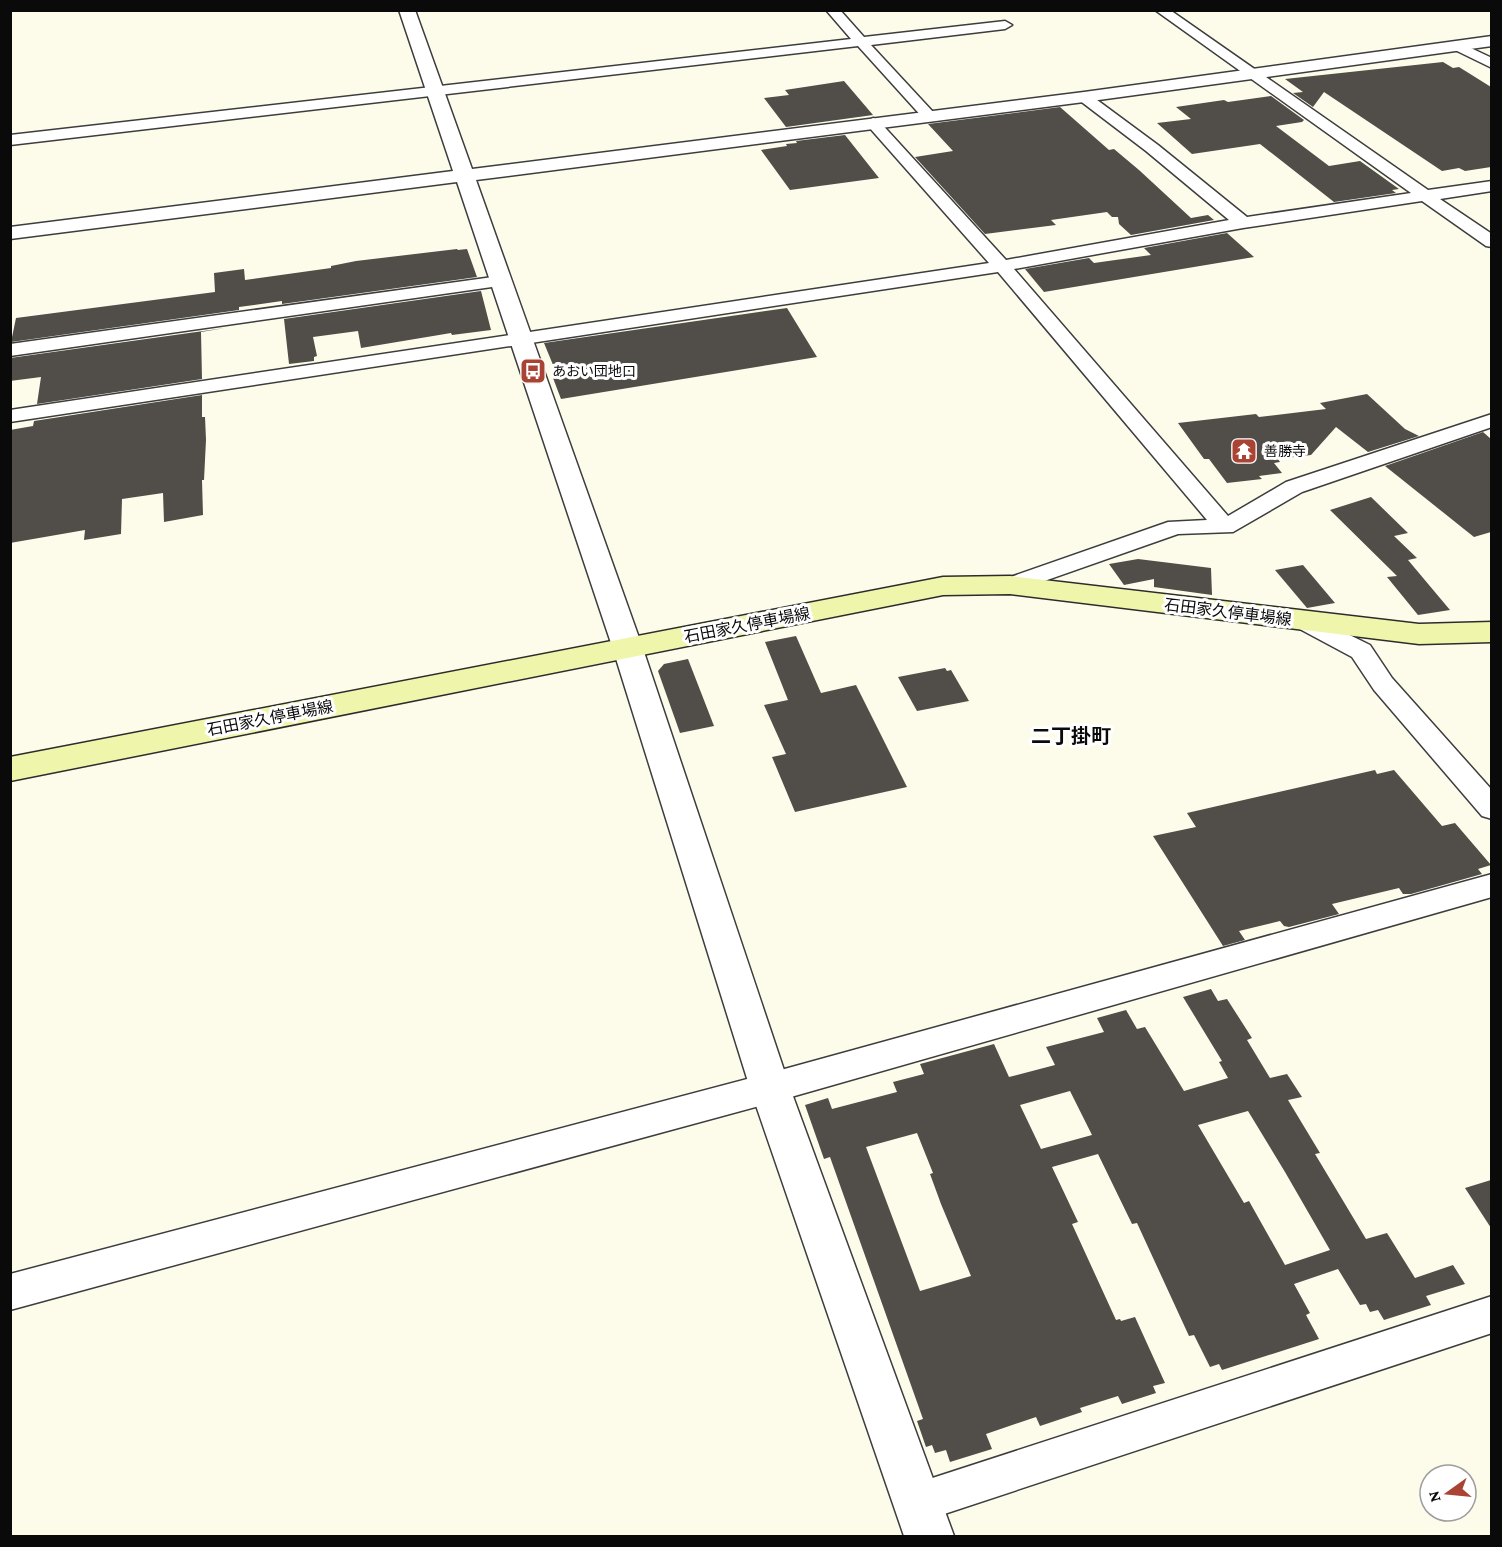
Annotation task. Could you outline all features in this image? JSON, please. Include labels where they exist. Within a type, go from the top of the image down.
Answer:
[{"type":"main road","name":"石田家久停車場線","points":[[10,769],[943,586],[1010,585],[1419,634],[1491,632]]},
{"type":"street","points":[[407,10],[628,649],[770,1088],[923,1520],[1491,1314]]},
{"type":"street","points":[[832,10],[929,116]]},
{"type":"street","points":[[1161,10],[1491,242]]},
{"type":"street","points":[[10,140],[1005,25]]},
{"type":"street","points":[[10,233],[1491,42]]},
{"type":"street","points":[[1458,46],[1491,64]]},
{"type":"street","points":[[1084,96],[1243,223]]},
{"type":"street","points":[[873,123],[1002,266],[1225,526]]},
{"type":"street","points":[[10,416],[1002,266],[1243,223],[1491,186]]},
{"type":"street","points":[[10,350],[500,281]]},
{"type":"street","points":[[1010,585],[1176,527],[1225,526],[1294,487],[1313,483],[1490,422]]},
{"type":"street","points":[[1305,621],[1361,651],[1383,684],[1491,809]]},
{"type":"street","points":[[10,1292],[770,1088],[1491,885]]},
{"type":"building","points":[[1443,62],[1453,68],[1459,67],[1491,87],[1491,167],[1465,171],[1459,168],[1442,171],[1324,92],[1313,107],[1293,93],[1303,92],[1285,79]]},
{"type":"building","points":[[844,81],[873,115],[786,127],[764,98],[789,95],[785,90]]},
{"type":"building","points":[[1271,96],[1304,120],[1276,126],[1329,166],[1360,161],[1399,189],[1392,190],[1396,193],[1334,202],[1260,144],[1192,154],[1157,123],[1191,119],[1176,107]]},
{"type":"building","points":[[1060,107],[1109,150],[1114,149],[1139,170],[1191,218],[1208,215],[1214,220],[1131,235],[1119,224],[1118,217],[1112,217],[1107,212],[1051,220],[1056,225],[985,234],[915,157],[953,151],[928,124]]},
{"type":"building","points":[[845,135],[879,178],[790,190],[761,150],[787,146],[786,144],[797,143],[796,141]]},
{"type":"building","points":[[1227,233],[1254,257],[1044,292],[1025,269],[1089,258],[1094,263],[1151,255],[1144,248]]},
{"type":"building","points":[[467,249],[477,277],[282,304],[282,301],[239,307],[239,310],[11,342],[16,318],[215,292],[214,273],[244,269],[245,280],[331,268],[331,266],[356,261]]},
{"type":"building","points":[[481,291],[491,330],[452,335],[451,333],[361,348],[358,331],[313,337],[317,356],[314,357],[314,361],[289,364],[284,319]]},
{"type":"building","points":[[787,308],[817,357],[561,399],[553,378],[558,377],[544,343]]},
{"type":"building","points":[[225,328],[201,332],[202,379],[37,404],[41,377],[10,381],[10,358]]},
{"type":"building","points":[[1367,394],[1405,429],[1419,436],[1368,452],[1336,427],[1311,455],[1278,459],[1280,462],[1274,463],[1282,473],[1259,476],[1262,479],[1227,483],[1209,459],[1204,459],[1178,423],[1326,409],[1320,403]]},
{"type":"building","points":[[202,395],[202,417],[205,417],[206,440],[204,480],[202,480],[203,515],[164,522],[163,493],[122,499],[121,534],[84,540],[85,530],[10,543],[10,430],[33,426],[34,421]]},
{"type":"building","points":[[1483,432],[1491,439],[1491,532],[1474,537],[1385,466]]},
{"type":"building","points":[[1371,497],[1408,533],[1394,536],[1417,558],[1408,560],[1450,610],[1418,615],[1387,577],[1397,576],[1330,510]]},
{"type":"building","points":[[1138,559],[1211,568],[1212,595],[1154,587],[1154,579],[1124,585],[1109,564]]},
{"type":"building","points":[[1303,565],[1335,603],[1307,608],[1275,570]]},
{"type":"building","points":[[796,636],[821,693],[856,685],[907,787],[795,812],[772,757],[786,754],[764,705],[788,700],[765,642]]},
{"type":"building","points":[[688,659],[714,726],[680,733],[658,671],[664,664]]},
{"type":"building","points":[[945,668],[947,671],[951,670],[969,701],[917,711],[898,677]]},
{"type":"building","points":[[1375,770],[1377,774],[1394,770],[1442,826],[1455,823],[1491,865],[1478,869],[1482,874],[1411,894],[1403,894],[1399,888],[1332,904],[1339,914],[1289,927],[1284,926],[1280,921],[1239,931],[1245,940],[1223,946],[1153,836],[1196,827],[1187,813]]},
{"type":"building","points":[[1211,989],[1218,1001],[1227,999],[1252,1038],[1247,1040],[1270,1078],[1287,1074],[1302,1097],[1288,1100],[1320,1153],[1315,1154],[1366,1239],[1387,1233],[1415,1278],[1453,1265],[1465,1284],[1426,1296],[1431,1305],[1384,1320],[1378,1310],[1370,1312],[1366,1304],[1360,1305],[1338,1269],[1294,1284],[1310,1313],[1306,1315],[1319,1339],[1222,1370],[1219,1364],[1210,1367],[1194,1335],[1189,1336],[1137,1223],[1132,1224],[1098,1154],[1052,1167],[1078,1222],[1072,1224],[1116,1320],[1135,1317],[1165,1383],[1153,1386],[1156,1393],[1122,1404],[1118,1396],[1080,1408],[1082,1412],[1040,1426],[1036,1417],[986,1434],[992,1449],[950,1462],[946,1450],[935,1453],[932,1445],[926,1447],[917,1421],[923,1419],[830,1157],[824,1159],[805,1105],[828,1098],[832,1109],[897,1092],[893,1082],[924,1074],[920,1064],[994,1044],[1009,1077],[1055,1065],[1046,1047],[1104,1032],[1097,1018],[1126,1010],[1137,1029],[1145,1027],[1184,1091],[1228,1078],[1219,1062],[1222,1061],[1183,997]],"holes":[[[1070,1091],[1092,1135],[1041,1149],[1020,1105]],[[1248,1111],[1330,1250],[1285,1265],[1249,1201],[1244,1203],[1198,1125]],[[917,1133],[933,1173],[930,1174],[941,1204],[971,1276],[920,1291],[866,1147]]]},
{"type":"building","points":[[1491,1180],[1491,1228],[1465,1188]]},
{"type":"place","name":"あおい団地口","points":[[533,371]]},
{"type":"place","name":"善勝寺","points":[[1244,451]]},
{"type":"district","name":"二丁掛町","points":[[1071,736]]}]
